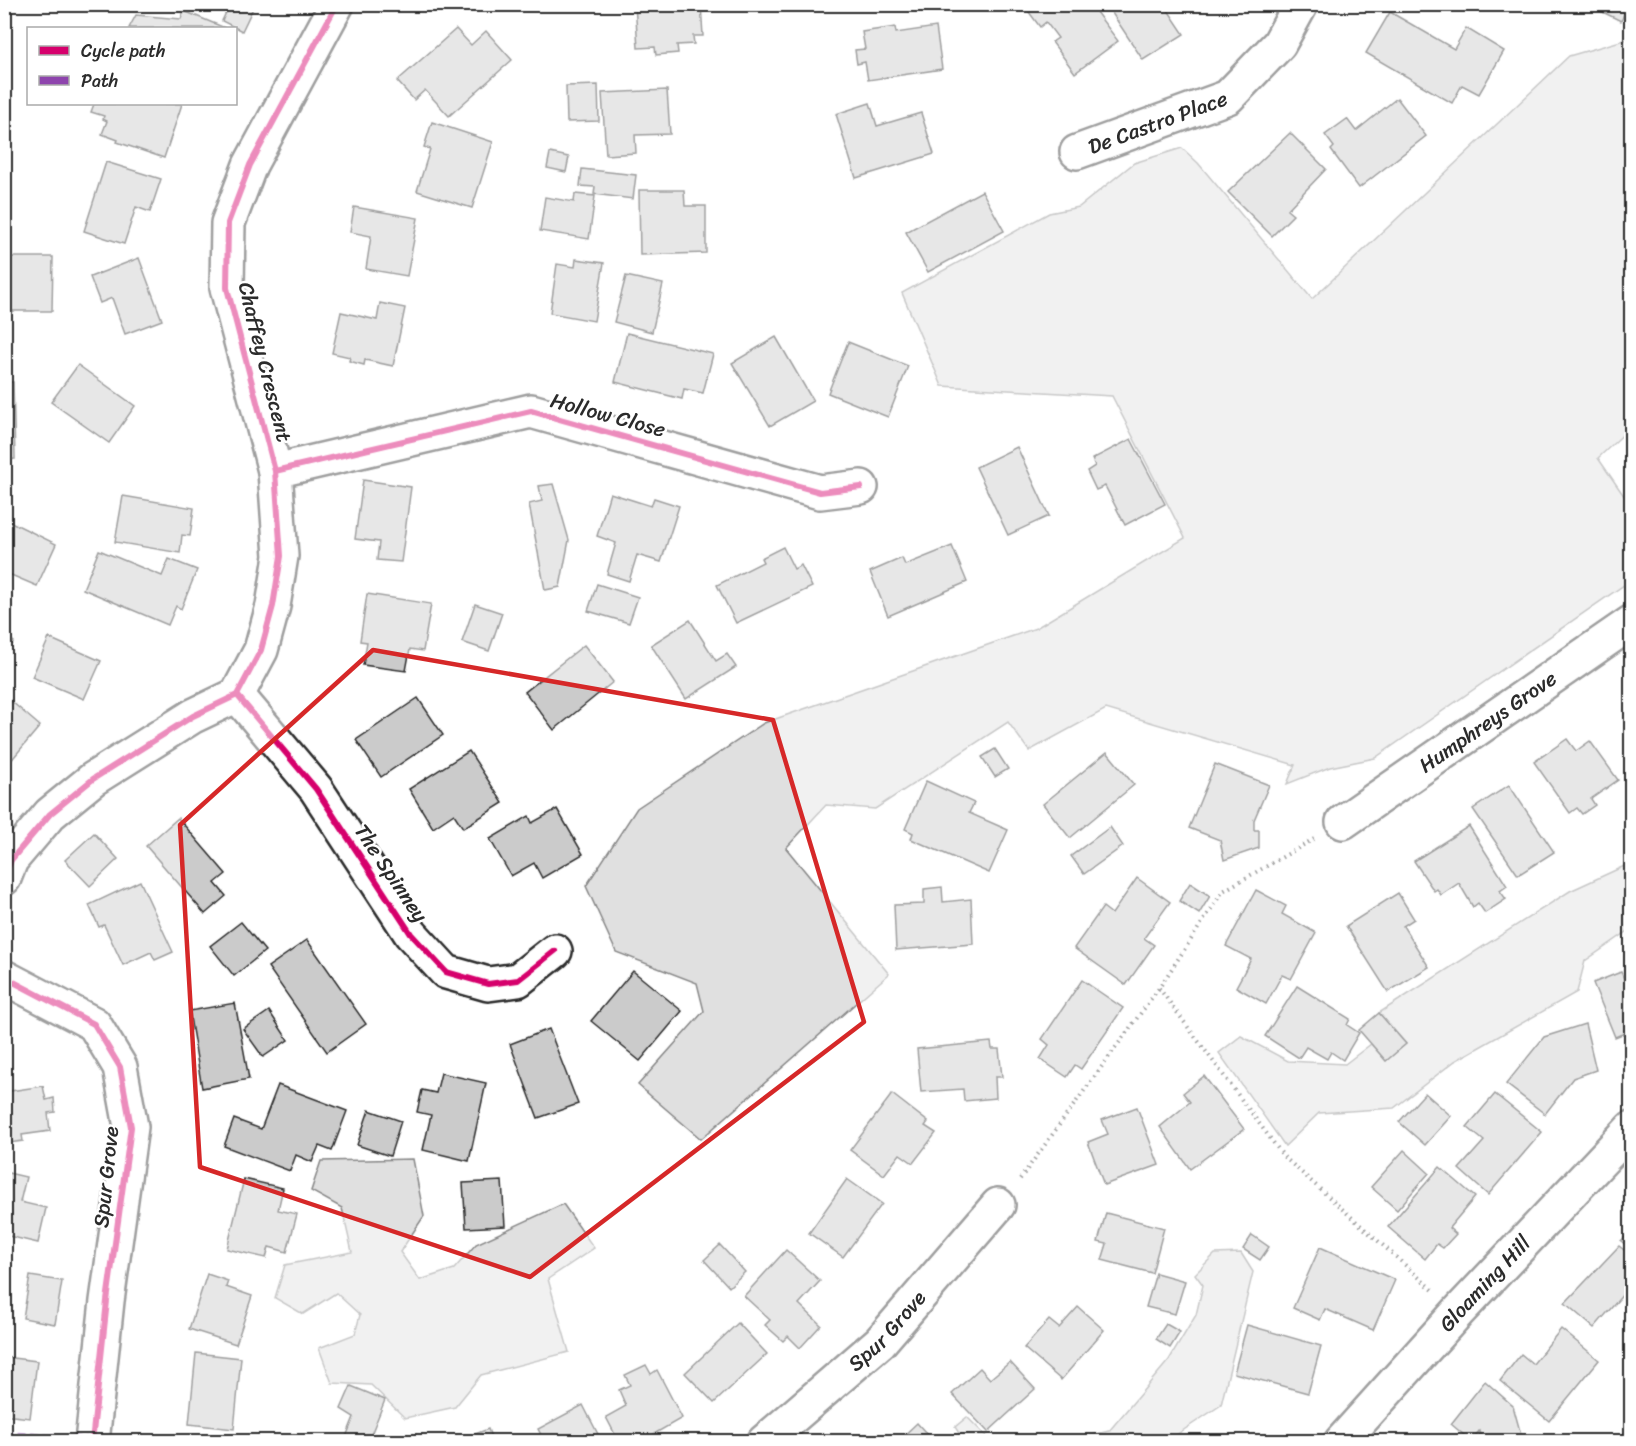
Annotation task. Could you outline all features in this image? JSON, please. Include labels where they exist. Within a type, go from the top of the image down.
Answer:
[{"type":"street","name":"Chaffey Crescent","points":[[237,695],[261,650],[273,606],[281,556],[274,471],[227,288],[228,223],[250,165],[337,4]]},
{"type":"street","name":"De Castro Place","points":[[1077,152],[1228,97],[1279,44],[1301,4]]},
{"type":"street","name":"Hollow Close","points":[[274,471],[531,411],[820,492],[861,487]]},
{"type":"street","name":"Humphreys Grove","points":[[1343,822],[1632,622]]},
{"type":"street","points":[[4,878],[11,860],[50,814],[93,779],[193,716],[237,695]]},
{"type":"street","name":"The Spinney","points":[[237,695],[316,789],[411,934],[446,972],[488,984],[518,980],[555,951]]},
{"type":"street","name":"Spur Grove","points":[[4,977],[94,1024],[120,1067],[122,1077],[131,1127],[107,1301],[92,1442]]},
{"type":"street","name":"Gloaming Hill","points":[[1341,1442],[1458,1312],[1632,1128]]},
{"type":"street","name":"Spur Grove","points":[[764,1442],[880,1342],[998,1205]]},
{"type":"path","points":[[998,1205],[1037,1158],[1159,988],[1223,891],[1343,822]]},
{"type":"path","points":[[1159,988],[1284,1157],[1458,1312]]},
{"type":"highlighted area","points":[[373,650],[773,720],[864,1022],[530,1277],[200,1167],[180,825]]},
{"type":"shaded area","points":[[1631,38],[1631,427],[1598,458],[1631,506],[1631,580],[1375,758],[1330,767],[1287,784],[1295,765],[1106,709],[1029,751],[1008,722],[875,809],[826,805],[786,848],[889,974],[701,1139],[638,1085],[704,1011],[697,983],[616,952],[586,886],[637,808],[764,723],[1036,628],[1185,538],[1112,396],[942,386],[902,293],[1049,213],[1079,207],[1134,163],[1182,148],[1198,163],[1312,299],[1569,56]]},
{"type":"shaded area","points":[[1631,863],[1631,929],[1585,961],[1577,992],[1455,1061],[1394,1108],[1319,1113],[1285,1146],[1219,1053],[1241,1036],[1288,1061],[1345,1064],[1371,1044],[1386,1061],[1406,1044],[1379,1013],[1570,891]]},
{"type":"shaded area","points":[[413,1159],[424,1216],[400,1252],[420,1280],[454,1269],[476,1244],[563,1204],[594,1248],[548,1279],[569,1352],[481,1375],[455,1407],[405,1418],[371,1385],[332,1383],[319,1348],[355,1334],[360,1315],[336,1293],[303,1314],[275,1298],[285,1265],[352,1252],[342,1208],[311,1191],[321,1161]]},
{"type":"shaded area","points":[[1241,1253],[1253,1272],[1221,1405],[1167,1441],[1067,1441],[1109,1431],[1169,1360],[1196,1315],[1203,1285],[1195,1274],[1215,1254]]},
{"type":"shaded area","points":[[967,1417],[991,1441],[964,1441],[955,1427]]},
{"type":"building","points":[[230,4],[254,6],[242,31],[222,21]]},
{"type":"building","points":[[635,4],[701,4],[703,36],[693,36],[694,44],[677,45],[678,53],[656,55],[655,47],[638,48]]},
{"type":"building","points":[[1023,4],[1090,4],[1118,41],[1075,73],[1052,42],[1058,38],[1046,22],[1040,27]]},
{"type":"building","points":[[1106,4],[1164,4],[1184,34],[1143,60]]},
{"type":"building","points":[[1586,4],[1629,4],[1621,21]]},
{"type":"building","points":[[184,11],[223,27],[130,27],[136,15],[181,19]]},
{"type":"building","points":[[1390,12],[1454,49],[1466,28],[1504,51],[1479,94],[1462,85],[1452,103],[1366,53]]},
{"type":"building","points":[[895,27],[896,33],[936,27],[942,69],[868,80],[865,62],[857,64],[855,50],[865,49],[862,32]]},
{"type":"building","points":[[456,29],[471,45],[486,31],[512,60],[449,116],[425,90],[414,100],[397,81]]},
{"type":"building","points":[[598,85],[599,121],[567,122],[566,86]]},
{"type":"building","points":[[667,90],[670,134],[635,135],[636,153],[606,155],[602,93]]},
{"type":"building","points":[[1397,98],[1426,136],[1359,188],[1331,150],[1334,147],[1325,135],[1347,119],[1356,131]]},
{"type":"building","points":[[870,103],[877,126],[921,113],[934,154],[856,178],[836,114]]},
{"type":"building","points":[[94,105],[182,105],[164,158],[117,142],[118,140],[102,134],[107,121],[103,119],[104,116],[91,112]]},
{"type":"building","points":[[432,122],[493,142],[472,208],[417,191],[430,149],[424,147]]},
{"type":"building","points":[[1290,133],[1326,169],[1287,210],[1293,215],[1272,236],[1228,192]]},
{"type":"building","points":[[550,153],[569,157],[566,172],[547,168]]},
{"type":"building","points":[[106,162],[161,179],[150,212],[136,207],[124,244],[84,231]]},
{"type":"building","points":[[582,169],[636,175],[633,199],[594,194],[595,187],[580,186]]},
{"type":"building","points":[[639,190],[684,190],[685,206],[706,206],[706,253],[640,255]]},
{"type":"building","points":[[982,191],[1004,231],[928,272],[906,232]]},
{"type":"building","points":[[575,194],[595,196],[589,239],[540,231],[545,197],[574,202]]},
{"type":"building","points":[[354,207],[418,218],[407,276],[366,269],[371,236],[350,232]]},
{"type":"building","points":[[4,257],[53,257],[52,311],[4,311]]},
{"type":"building","points":[[139,258],[162,320],[125,334],[112,298],[100,303],[90,277]]},
{"type":"building","points":[[576,259],[604,263],[594,321],[550,313],[557,264],[575,267]]},
{"type":"building","points":[[626,276],[663,284],[652,332],[614,322]]},
{"type":"building","points":[[380,303],[405,308],[393,366],[365,360],[364,365],[349,361],[350,357],[332,353],[341,312],[377,320]]},
{"type":"building","points":[[627,333],[713,354],[703,393],[684,389],[682,399],[615,382]]},
{"type":"building","points":[[776,337],[813,401],[770,426],[732,363]]},
{"type":"building","points":[[848,342],[908,366],[888,417],[828,393]]},
{"type":"building","points":[[78,365],[135,406],[109,443],[51,402]]},
{"type":"building","points":[[4,382],[13,382],[15,459],[4,460]]},
{"type":"building","points":[[1131,439],[1165,504],[1125,525],[1105,486],[1096,490],[1087,471],[1095,466],[1092,459]]},
{"type":"building","points":[[1017,447],[1049,516],[1008,535],[976,467]]},
{"type":"building","points":[[363,480],[411,487],[401,562],[377,560],[379,542],[355,539]]},
{"type":"building","points":[[553,484],[569,540],[560,587],[545,590],[529,504],[542,501],[539,486]]},
{"type":"building","points":[[610,493],[651,506],[654,498],[679,506],[661,562],[637,555],[629,581],[607,574],[616,543],[597,536]]},
{"type":"building","points":[[123,496],[194,508],[190,536],[182,535],[180,553],[115,542]]},
{"type":"building","points":[[11,522],[56,544],[37,586],[4,572],[4,536]]},
{"type":"building","points":[[952,546],[967,582],[888,616],[870,572],[902,558],[905,565]]},
{"type":"building","points":[[783,547],[794,569],[801,565],[812,587],[736,623],[717,585],[763,562],[761,558]]},
{"type":"building","points":[[99,550],[162,576],[169,559],[197,570],[181,609],[176,606],[168,625],[83,589]]},
{"type":"building","points":[[597,584],[638,597],[629,623],[588,611]]},
{"type":"building","points":[[367,594],[431,604],[423,651],[410,649],[406,671],[363,665],[367,642],[360,641]]},
{"type":"building","points":[[475,604],[502,613],[489,651],[462,642]]},
{"type":"building","points":[[690,620],[716,661],[727,654],[736,667],[686,699],[651,645]]},
{"type":"building","points":[[4,635],[14,642],[4,655]]},
{"type":"building","points":[[49,638],[101,661],[84,699],[32,677]]},
{"type":"building","points":[[584,645],[613,682],[554,730],[525,692]]},
{"type":"building","points":[[4,695],[40,726],[9,763],[4,759]]},
{"type":"building","points":[[418,698],[443,735],[381,777],[356,740]]},
{"type":"building","points":[[1567,739],[1576,751],[1590,741],[1618,780],[1591,799],[1595,805],[1582,814],[1577,808],[1570,813],[1534,762]]},
{"type":"building","points":[[995,749],[1008,769],[995,777],[982,757]]},
{"type":"building","points":[[469,751],[503,803],[463,828],[454,814],[433,828],[409,789]]},
{"type":"building","points":[[1107,752],[1134,785],[1070,838],[1043,804]]},
{"type":"building","points":[[1215,764],[1269,785],[1254,820],[1254,830],[1259,830],[1259,848],[1224,860],[1220,840],[1189,828]]},
{"type":"building","points":[[926,781],[974,803],[969,813],[1008,830],[989,873],[911,839],[913,833],[905,829]]},
{"type":"building","points":[[1509,785],[1554,852],[1518,875],[1473,809]]},
{"type":"building","points":[[557,809],[583,854],[542,878],[534,863],[511,876],[490,839],[529,816],[532,823]]},
{"type":"building","points":[[178,818],[226,874],[215,883],[226,896],[205,914],[146,846]]},
{"type":"building","points":[[1469,826],[1507,886],[1500,891],[1506,899],[1485,913],[1478,903],[1473,907],[1459,883],[1441,895],[1437,889],[1434,891],[1414,861]]},
{"type":"building","points":[[1110,827],[1123,846],[1084,874],[1071,856]]},
{"type":"building","points":[[94,833],[118,859],[90,886],[65,860]]},
{"type":"building","points":[[1137,878],[1170,902],[1144,938],[1154,945],[1126,985],[1074,948],[1103,907],[1112,914]]},
{"type":"building","points":[[140,881],[173,952],[155,960],[151,952],[123,965],[104,925],[99,927],[89,905]]},
{"type":"building","points":[[1190,883],[1210,896],[1199,914],[1179,901]]},
{"type":"building","points":[[942,887],[943,902],[971,899],[973,944],[896,950],[894,905],[924,904],[924,889]]},
{"type":"building","points":[[1256,890],[1286,906],[1282,914],[1316,933],[1291,979],[1282,975],[1266,1004],[1236,987],[1251,959],[1226,946]]},
{"type":"building","points":[[1398,893],[1414,919],[1403,926],[1429,967],[1388,992],[1346,926]]},
{"type":"building","points":[[241,922],[265,951],[234,976],[210,946]]},
{"type":"building","points":[[307,940],[366,1024],[327,1052],[268,967]]},
{"type":"building","points":[[633,971],[682,1011],[640,1061],[591,1021]]},
{"type":"building","points":[[1621,972],[1626,983],[1632,981],[1632,1030],[1615,1037],[1593,983]]},
{"type":"building","points":[[1082,980],[1123,1008],[1081,1069],[1075,1065],[1067,1077],[1040,1059],[1049,1045],[1042,1039]]},
{"type":"building","points":[[1297,986],[1350,1019],[1347,1025],[1359,1033],[1343,1060],[1331,1052],[1327,1059],[1306,1047],[1299,1058],[1265,1036]]},
{"type":"building","points":[[235,1003],[249,1079],[202,1088],[189,1011]]},
{"type":"building","points":[[269,1011],[288,1040],[263,1057],[243,1029]]},
{"type":"building","points":[[1379,1013],[1406,1044],[1386,1061],[1359,1030]]},
{"type":"building","points":[[1585,1024],[1596,1070],[1573,1078],[1545,1114],[1506,1084],[1544,1037]]},
{"type":"building","points":[[549,1029],[578,1104],[538,1118],[510,1044]]},
{"type":"building","points":[[991,1042],[992,1049],[999,1049],[1002,1077],[995,1077],[996,1098],[964,1101],[963,1089],[921,1092],[917,1049]]},
{"type":"building","points":[[441,1073],[486,1083],[469,1161],[423,1150],[431,1115],[417,1112],[422,1090],[436,1093]]},
{"type":"building","points":[[1204,1076],[1244,1129],[1190,1169],[1160,1127],[1190,1102],[1183,1093]]},
{"type":"building","points":[[278,1085],[347,1111],[332,1151],[319,1146],[312,1162],[296,1155],[290,1171],[224,1146],[234,1119],[261,1129]]},
{"type":"building","points":[[43,1086],[46,1100],[54,1098],[55,1112],[48,1113],[50,1131],[22,1135],[23,1141],[9,1143],[8,1138],[4,1138],[4,1092]]},
{"type":"building","points":[[1425,1093],[1451,1116],[1425,1145],[1399,1122]]},
{"type":"building","points":[[892,1094],[928,1122],[925,1126],[936,1133],[913,1163],[900,1154],[884,1175],[850,1150]]},
{"type":"building","points":[[1495,1094],[1542,1132],[1488,1195],[1459,1169],[1484,1141],[1467,1127]]},
{"type":"building","points":[[1137,1107],[1159,1165],[1104,1185],[1088,1142],[1108,1134],[1102,1120]]},
{"type":"building","points":[[369,1110],[401,1121],[390,1156],[357,1145]]},
{"type":"building","points":[[1404,1150],[1429,1173],[1397,1210],[1371,1187]]},
{"type":"building","points":[[1440,1167],[1475,1197],[1449,1228],[1456,1234],[1443,1248],[1437,1244],[1425,1259],[1388,1227]]},
{"type":"building","points":[[4,1172],[26,1177],[20,1202],[46,1208],[38,1243],[4,1235]]},
{"type":"building","points":[[244,1179],[283,1188],[278,1210],[297,1214],[287,1252],[269,1247],[266,1258],[227,1249]]},
{"type":"building","points":[[847,1179],[882,1204],[843,1257],[809,1233]]},
{"type":"building","points":[[502,1181],[505,1226],[466,1228],[463,1183]]},
{"type":"building","points":[[1106,1213],[1164,1228],[1152,1273],[1102,1260],[1107,1244],[1098,1242]]},
{"type":"building","points":[[1632,1230],[1632,1250],[1621,1241]]},
{"type":"building","points":[[1252,1235],[1269,1247],[1260,1260],[1243,1249]]},
{"type":"building","points":[[720,1245],[745,1272],[729,1287],[704,1260]]},
{"type":"building","points":[[1619,1246],[1632,1256],[1632,1284],[1594,1328],[1565,1303]]},
{"type":"building","points":[[1320,1247],[1395,1280],[1373,1330],[1325,1309],[1320,1320],[1293,1308]]},
{"type":"building","points":[[786,1250],[820,1281],[799,1304],[821,1325],[800,1348],[788,1336],[783,1341],[765,1325],[770,1320],[744,1296]]},
{"type":"building","points":[[1156,1273],[1185,1281],[1175,1314],[1146,1307]]},
{"type":"building","points":[[207,1274],[228,1281],[226,1287],[252,1296],[236,1344],[189,1329]]},
{"type":"building","points":[[30,1276],[62,1281],[55,1324],[23,1318]]},
{"type":"building","points":[[1078,1307],[1104,1330],[1061,1380],[1024,1348],[1049,1320],[1059,1328]]},
{"type":"building","points":[[738,1323],[767,1354],[714,1403],[685,1373]]},
{"type":"building","points":[[1166,1324],[1180,1332],[1170,1348],[1156,1339]]},
{"type":"building","points":[[1247,1325],[1321,1346],[1308,1393],[1234,1373]]},
{"type":"building","points":[[1561,1329],[1599,1360],[1549,1421],[1500,1381],[1521,1354],[1533,1364]]},
{"type":"building","points":[[196,1353],[241,1358],[234,1429],[189,1424]]},
{"type":"building","points":[[4,1357],[37,1361],[30,1418],[4,1415]]},
{"type":"building","points":[[1010,1362],[1035,1389],[988,1432],[952,1394],[980,1368],[990,1379]]},
{"type":"building","points":[[646,1365],[651,1374],[657,1370],[682,1418],[640,1442],[619,1442],[606,1417],[626,1406],[619,1390],[630,1385],[625,1375]]},
{"type":"building","points":[[1485,1381],[1513,1406],[1523,1442],[1482,1442],[1479,1431],[1471,1441],[1451,1424]]},
{"type":"building","points":[[351,1386],[385,1400],[368,1442],[344,1442],[354,1417],[341,1409]]},
{"type":"building","points":[[583,1405],[602,1442],[545,1442],[538,1429]]},
{"type":"building","points":[[917,1423],[934,1442],[897,1442]]},
{"type":"building","points":[[488,1429],[493,1442],[476,1442],[473,1435]]},
{"type":"marked path","points":[[4,1433],[92,1439]]},
{"type":"cycle path","points":[[4,878],[11,860],[50,814],[93,779],[193,716],[237,695],[261,650],[273,606],[281,556],[275,471],[227,288],[228,223],[250,165],[337,4]]},
{"type":"cycle path","points":[[275,471],[531,411],[820,492],[861,487]]},
{"type":"cycle path","points":[[237,695],[316,789],[411,934],[446,972],[488,984],[518,980],[555,951]]},
{"type":"cycle path","points":[[4,977],[94,1024],[120,1067],[131,1127],[107,1301],[92,1442]]}]
